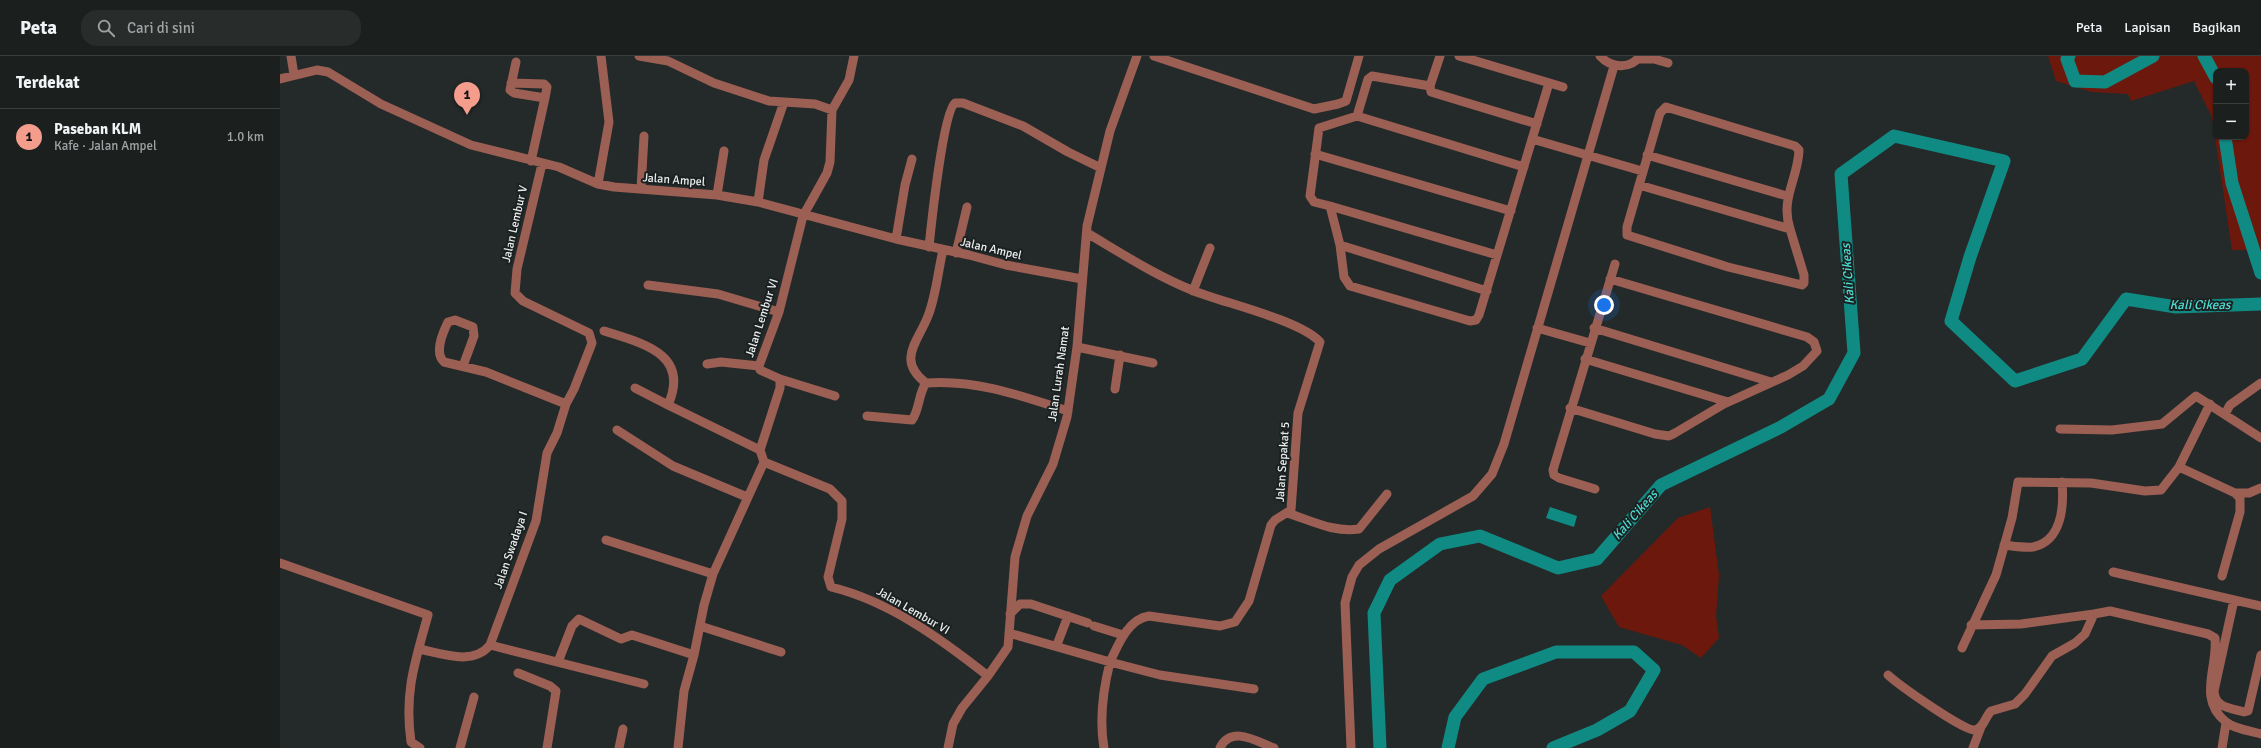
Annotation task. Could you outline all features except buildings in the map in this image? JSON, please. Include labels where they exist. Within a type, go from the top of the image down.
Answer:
[{"type":"street","points":[[291,56],[294,75]]},
{"type":"street","points":[[598,184],[609,122],[601,56]]},
{"type":"street","points":[[639,56],[669,59],[714,84],[768,101],[815,104],[832,110],[849,80],[854,56]]},
{"type":"street","name":"Jalan Lurah Namat","points":[[948,748],[953,724],[962,708],[988,676],[1008,647],[1015,557],[1027,516],[1053,464],[1068,412],[1077,347],[1087,232],[1110,131],[1137,56]]},
{"type":"street","points":[[1154,56],[1314,109],[1346,101],[1360,56]]},
{"type":"street","points":[[1440,56],[1430,86],[1431,92],[1537,124]]},
{"type":"street","points":[[1459,56],[1563,87]]},
{"type":"street","points":[[1600,56],[1614,66],[1631,64],[1639,58],[1654,59],[1668,63]]},
{"type":"street","points":[[516,62],[510,90],[514,93],[545,98]]},
{"type":"street","points":[[1351,748],[1345,603],[1352,577],[1359,565],[1379,549],[1473,496],[1492,474],[1504,444],[1587,154],[1614,66]]},
{"type":"street","name":"Jalan Ampel","points":[[280,79],[318,70],[328,72],[381,104],[471,145],[542,164],[559,167],[598,184],[614,187],[717,195],[758,202],[803,216],[896,240],[1006,266],[1082,279]]},
{"type":"street","points":[[1357,116],[1368,79],[1372,76],[1430,86]]},
{"type":"street","points":[[511,83],[544,84],[547,87],[531,161]]},
{"type":"street","points":[[1330,206],[1340,245],[1344,277],[1350,286],[1470,321],[1476,320],[1487,292],[1549,83]]},
{"type":"street","points":[[758,202],[764,160],[784,102]]},
{"type":"street","points":[[929,247],[934,201],[948,121],[955,103],[963,103],[1012,121],[1101,168]]},
{"type":"street","points":[[1669,107],[1796,146],[1799,150],[1799,157],[1787,196],[1786,218],[1804,275],[1804,282],[1802,285],[1728,267],[1630,238],[1627,234],[1627,227],[1647,155],[1660,113],[1664,108],[1669,107]]},
{"type":"street","name":"Jalan Lembur VI","points":[[832,110],[830,162],[827,173],[803,216],[779,312],[759,366],[760,370],[780,379],[835,396]]},
{"type":"street","points":[[1497,255],[1314,202],[1310,196],[1319,128],[1357,116],[1524,167]]},
{"type":"street","points":[[641,189],[644,136]]},
{"type":"street","points":[[1532,139],[1642,171]]},
{"type":"street","points":[[717,195],[724,151]]},
{"type":"street","points":[[1316,154],[1510,211]]},
{"type":"street","points":[[1647,155],[1787,196]]},
{"type":"street","points":[[896,240],[905,185],[912,159]]},
{"type":"street","name":"Jalan Lembur V","points":[[515,290],[517,269],[542,164]]},
{"type":"street","points":[[1638,185],[1790,229]]},
{"type":"street","points":[[956,253],[967,207]]},
{"type":"street","name":"Jalan Sepakat 5","points":[[1087,232],[1148,269],[1193,291],[1281,321],[1312,334],[1320,342],[1298,413],[1293,499],[1291,510],[1275,520],[1271,525],[1249,601],[1235,622],[1220,626],[1149,616],[1142,617],[1123,635],[1110,662],[1103,691],[1101,730],[1104,748]]},
{"type":"street","points":[[1340,245],[1487,292]]},
{"type":"street","points":[[1193,291],[1210,248]]},
{"type":"street","points":[[943,250],[929,316],[915,340],[911,354],[912,367],[915,374],[926,383],[944,382],[986,386],[1012,392],[1068,412]]},
{"type":"street","points":[[1596,489],[1554,475],[1553,470],[1594,328],[1615,264]]},
{"type":"street","points":[[1570,408],[1655,434],[1669,436],[1728,402],[1803,366],[1817,351],[1814,342],[1807,337],[1610,279]]},
{"type":"street","points":[[648,285],[718,294],[779,312]]},
{"type":"street","name":"Jalan Swadaya I","points":[[490,645],[536,521],[547,453],[557,433],[566,404],[574,389],[592,343],[589,333],[523,301],[517,297],[515,290]]},
{"type":"street","points":[[463,366],[474,336],[473,327],[454,320],[448,322],[441,342],[439,352],[440,358],[444,362],[486,372],[566,404]]},
{"type":"street","points":[[1537,328],[1590,343]]},
{"type":"street","points":[[1594,328],[1771,382]]},
{"type":"street","points":[[604,330],[652,347],[665,356],[673,376],[674,391],[668,405]]},
{"type":"street","points":[[1077,347],[1153,363]]},
{"type":"street","points":[[1115,389],[1120,355]]},
{"type":"street","points":[[1585,359],[1728,402]]},
{"type":"street","points":[[707,364],[721,362],[759,366]]},
{"type":"street","points":[[678,748],[684,691],[713,574],[764,462],[760,450],[780,388],[780,379]]},
{"type":"street","points":[[2225,414],[2230,405],[2261,382]]},
{"type":"street","points":[[867,416],[912,420],[915,415],[922,388],[926,383]]},
{"type":"street","points":[[634,388],[760,450]]},
{"type":"street","points":[[2060,429],[2112,430],[2162,424],[2194,396],[2197,396],[2261,438]]},
{"type":"street","points":[[1962,648],[1971,625],[1986,599],[2004,546],[2014,508],[2018,482],[2062,482],[2111,485],[2153,492],[2167,485],[2179,467],[2210,404]]},
{"type":"street","points":[[617,430],[673,466],[747,497]]},
{"type":"street","name":"Jalan Lembur VI","points":[[764,462],[830,489],[842,501],[842,519],[828,577],[831,587],[852,592],[878,604],[942,640],[988,676]]},
{"type":"street","points":[[2179,467],[2235,493],[2240,498],[2241,505],[2222,576]]},
{"type":"street","points":[[2004,546],[2031,547],[2042,544],[2052,535],[2062,515],[2062,482]]},
{"type":"street","points":[[2235,493],[2249,493],[2261,488]]},
{"type":"street","points":[[1287,513],[1347,531],[1359,529],[1388,494]]},
{"type":"street","points":[[606,540],[713,574]]},
{"type":"street","points":[[280,563],[428,615],[409,684],[408,718],[411,742],[420,748]]},
{"type":"street","points":[[2113,572],[2261,606]]},
{"type":"street","points":[[2234,600],[2214,692],[2215,700],[2218,704],[2244,712],[2248,711],[2261,655]]},
{"type":"street","points":[[1010,614],[1020,604],[1026,604],[1068,616],[1123,635]]},
{"type":"street","points":[[1971,625],[2021,624],[2094,614],[2110,610],[2208,634],[2215,638],[2209,696],[2213,706],[2226,723],[2261,734]]},
{"type":"street","points":[[1973,748],[1981,727],[1991,711],[2015,704],[2025,694],[2052,656],[2075,643],[2085,634],[2094,614]]},
{"type":"street","points":[[1058,642],[1068,616]]},
{"type":"street","points":[[558,662],[572,626],[579,619],[621,639],[631,635],[694,655]]},
{"type":"street","points":[[700,626],[781,652]]},
{"type":"street","points":[[1009,633],[1110,662],[1160,674],[1254,689]]},
{"type":"street","points":[[419,649],[467,658],[483,654],[490,645],[644,684]]},
{"type":"street","points":[[518,673],[550,686],[556,691],[547,748]]},
{"type":"street","points":[[1888,675],[1939,711],[1970,730],[1981,727]]},
{"type":"street","points":[[460,748],[474,697]]},
{"type":"street","points":[[2222,748],[2226,723]]},
{"type":"street","points":[[619,748],[623,729]]},
{"type":"street","points":[[1220,748],[1224,740],[1230,736],[1240,736],[1274,748]]},
{"type":"shaded area","points":[[2048,56],[2261,56],[2261,250],[2232,250],[2215,140],[2249,140],[2249,68],[2213,68],[2213,124],[2212,117],[2194,81],[2131,101],[2128,94],[2092,92],[2056,81]]},
{"type":"shaded area","points":[[1710,507],[1719,575],[1716,616],[1719,638],[1701,658],[1682,645],[1619,627],[1601,596],[1678,518]]},
{"type":"water","points":[[1550,507],[1577,516],[1574,527],[1546,518]]},
{"type":"waterway","name":"Kali Cikeas","points":[[2069,56],[2067,59],[2075,81],[2105,82],[2153,56]]},
{"type":"waterway","name":"Kali Cikeas","points":[[2204,56],[2213,72]]},
{"type":"waterway","name":"Kali Cikeas","points":[[1380,748],[1374,613],[1390,580],[1440,544],[1480,536],[1558,568],[1597,559],[1661,485],[1781,427],[1829,399],[1854,353],[1841,174],[1894,136],[2004,161],[1970,257],[1951,321],[2015,381],[2082,359],[2126,299],[2176,307],[2261,304]]},
{"type":"waterway","name":"Kali Cikeas","points":[[2225,140],[2232,183],[2261,273]]},
{"type":"waterway","name":"Kali Cikeas","points":[[1448,748],[1455,717],[1483,679],[1556,652],[1634,652],[1654,670],[1630,711],[1597,730],[1553,748]]},
{"type":"place","name":"Paseban KLM","points":[[467,115]]}]
